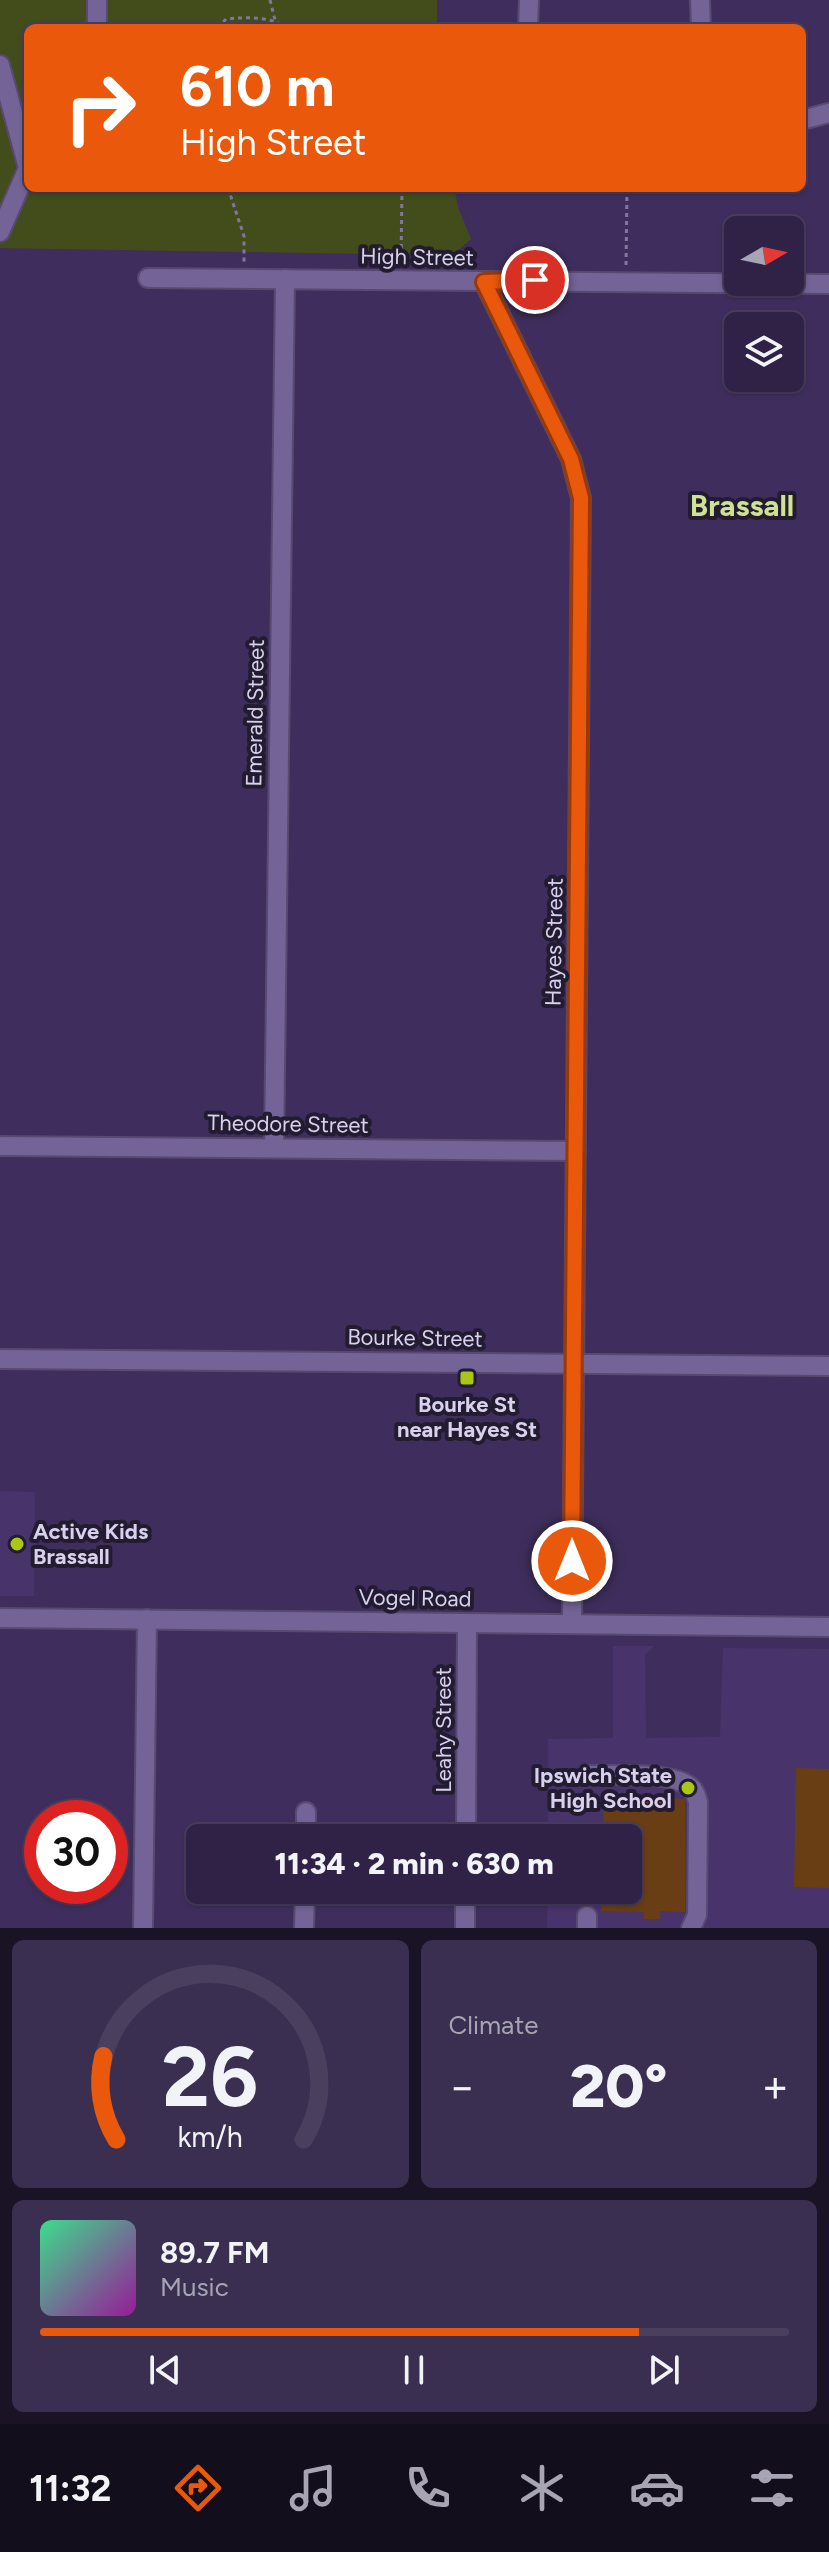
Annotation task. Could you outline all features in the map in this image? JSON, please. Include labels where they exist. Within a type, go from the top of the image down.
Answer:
[{"type":"street","points":[[97,0],[97,24]]},
{"type":"street","points":[[528,24],[529,0]]},
{"type":"street","points":[[700,0],[701,24]]},
{"type":"street","points":[[0,65],[24,153]]},
{"type":"street","points":[[806,119],[829,113]]},
{"type":"street","points":[[0,232],[24,177]]},
{"type":"street","name":"High Street","points":[[148,278],[829,284]]},
{"type":"street","name":"Emerald Street","points":[[274,1148],[285,279]]},
{"type":"street","name":"Hayes Street","points":[[484,282],[571,459],[581,498],[572,1623]]},
{"type":"street","name":"Theodore Street","points":[[0,1146],[576,1151]]},
{"type":"street","name":"Bourke Street","points":[[0,1359],[829,1366]]},
{"type":"street","name":"Vogel Road","points":[[0,1618],[829,1627]]},
{"type":"street","points":[[143,1928],[147,1619]]},
{"type":"street","name":"Leahy Street","points":[[466,1824],[467,1623]]},
{"type":"street","points":[[587,1775],[669,1778],[688,1785],[694,1791],[698,1802],[697,1915],[691,1928]]},
{"type":"street","points":[[306,1812],[306,1824]]},
{"type":"street","points":[[304,1928],[305,1904]]},
{"type":"street","points":[[465,1904],[465,1928]]},
{"type":"path","points":[[270,0],[275,20]]},
{"type":"path","points":[[222,24],[226,19],[251,16],[282,24]]},
{"type":"path","points":[[229,192],[244,236],[245,279]]},
{"type":"path","points":[[400,280],[402,192]]},
{"type":"path","points":[[625,273],[627,192]]},
{"type":"shaded area","name":"Active Kids Brassall","points":[[0,1491],[35,1492],[34,1596],[0,1596]]},
{"type":"shaded area","name":"Ipswich State High School","points":[[613,1646],[654,1646],[645,1655],[646,1738],[720,1737],[723,1648],[829,1649],[829,1928],[547,1928],[548,1904],[642,1904],[642,1824],[548,1824],[548,1739],[613,1738]]},
{"type":"green space","points":[[0,0],[437,0],[437,24],[24,24],[24,192],[455,192],[471,239],[456,252],[433,252],[432,255],[0,248]]},
{"type":"building","points":[[796,1768],[829,1769],[829,1888],[794,1887]]},
{"type":"building","points":[[604,1797],[685,1799],[685,1912],[660,1911],[660,1919],[644,1919],[644,1912],[601,1911],[601,1904],[642,1904],[642,1824],[603,1824]]},
{"type":"place","name":"Bourke St near Hayes St","points":[[467,1378]]},
{"type":"place","name":"Active Kids Brassall","points":[[17,1544]]},
{"type":"place","name":"Ipswich State High School","points":[[688,1788]]},
{"type":"district","name":"Brassall","points":[[742,505]]},
{"type":"route","points":[[535,280],[484,282],[571,459],[581,498],[572,1561]]}]
